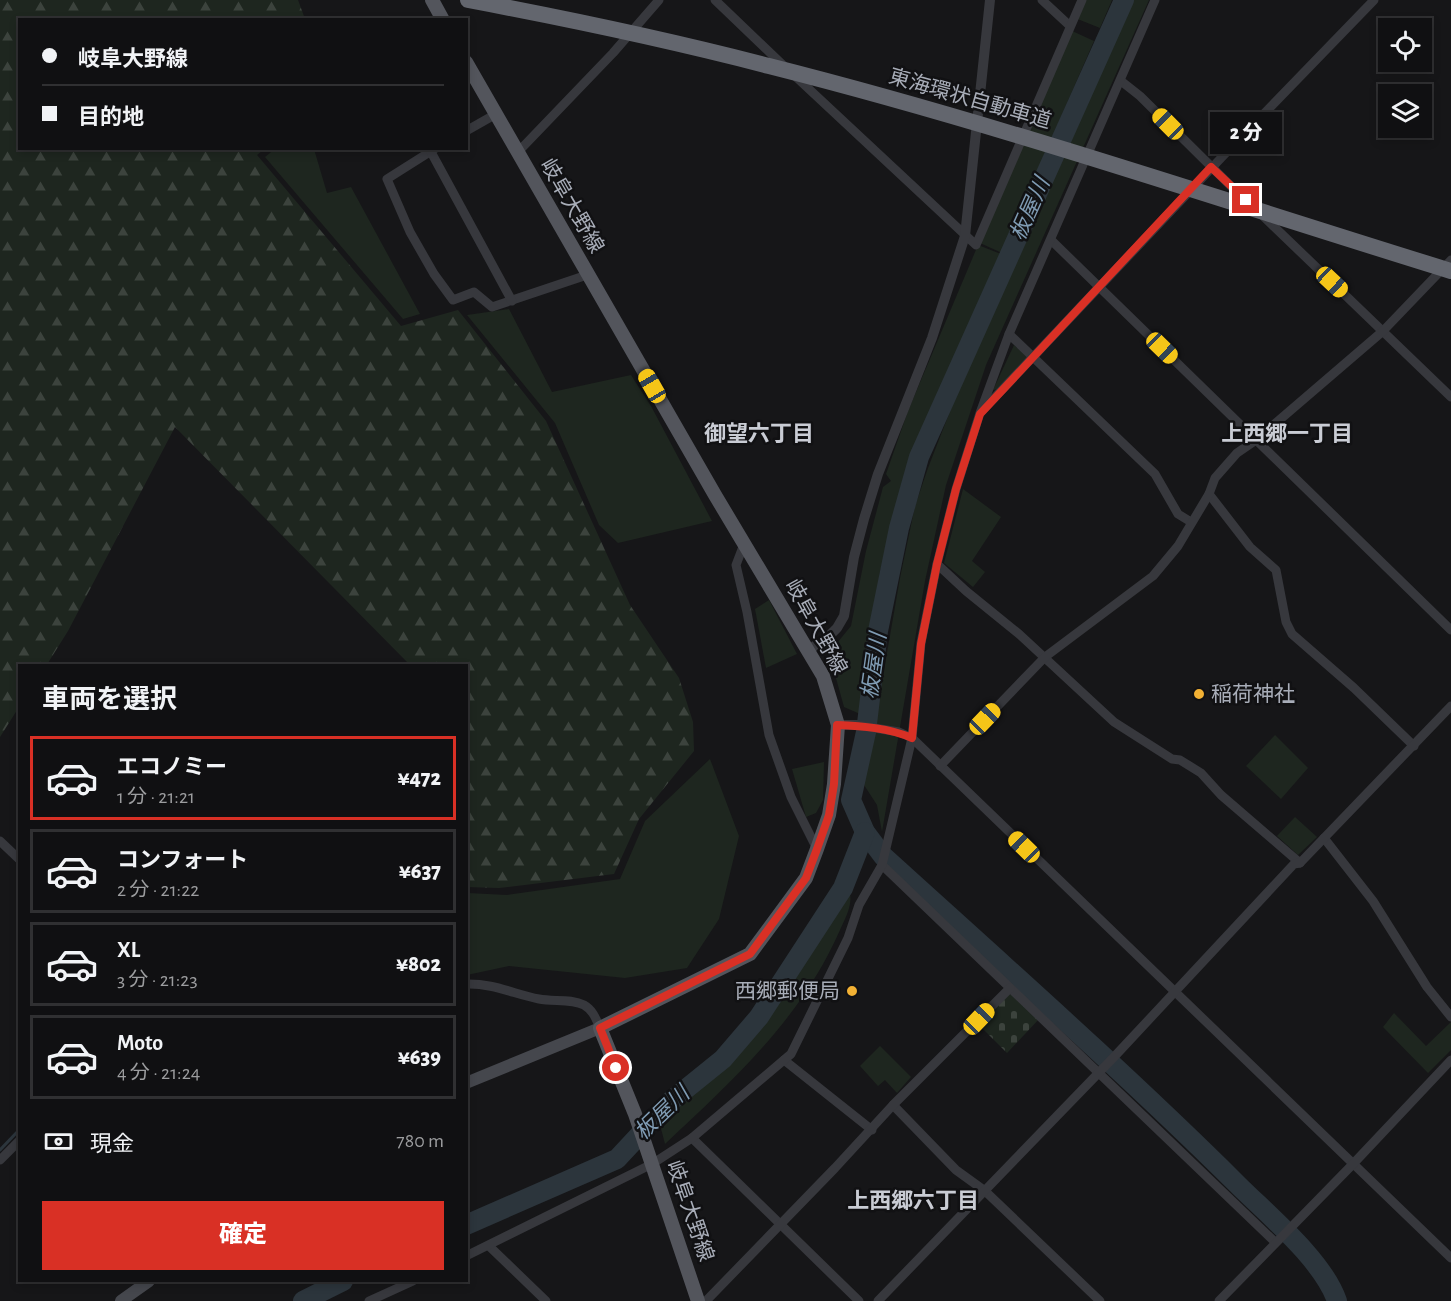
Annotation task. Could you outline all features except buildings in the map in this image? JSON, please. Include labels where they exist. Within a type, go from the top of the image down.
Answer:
[{"type":"highway","name":"東海環状自動車道","points":[[468,0],[653,37],[771,66],[1148,176],[1451,272]]},
{"type":"main road","points":[[435,1],[442,18]]},
{"type":"main road","name":"岐阜大野線","points":[[468,66],[587,275],[823,676],[837,725],[834,784],[829,815],[806,878],[750,954],[600,1028],[635,1114],[698,1301]]},
{"type":"main road","points":[[468,1082],[600,1028]]},
{"type":"main road","points":[[121,1301],[148,1282]]},
{"type":"street","points":[[517,153],[659,0]]},
{"type":"street","points":[[715,0],[976,245],[1082,0]]},
{"type":"street","points":[[808,650],[826,639],[837,628],[844,616],[864,519],[878,474],[935,327],[965,236],[990,0]]},
{"type":"street","points":[[1042,0],[1070,26]]},
{"type":"street","points":[[468,1255],[692,1138],[791,1054],[848,938],[859,905],[882,865],[912,738],[921,644],[937,564],[956,489],[980,414],[1009,334],[1155,0]]},
{"type":"street","points":[[980,414],[1211,167],[1374,0]]},
{"type":"street","points":[[1121,81],[1140,96],[1451,397]]},
{"type":"street","points":[[468,130],[495,114]]},
{"type":"street","points":[[512,301],[434,150],[387,179],[410,232],[453,300],[474,292],[492,308],[506,301],[512,301],[587,275]]},
{"type":"street","points":[[1051,240],[1451,630]]},
{"type":"street","points":[[940,766],[1045,657],[1153,576],[1178,546],[1209,494],[1215,478],[1237,453],[1256,440],[1383,331],[1451,260]]},
{"type":"street","points":[[1009,334],[1155,474],[1178,514],[1191,522]]},
{"type":"street","points":[[1209,494],[1250,547],[1276,570],[1286,622],[1292,634],[1348,682],[1414,746]]},
{"type":"street","points":[[744,544],[736,566],[770,735],[790,797],[817,849]]},
{"type":"street","points":[[937,564],[1045,657],[1114,722],[1172,759],[1180,760],[1201,773],[1221,795],[1300,863]]},
{"type":"street","points":[[878,1301],[1114,1057],[1294,864],[1300,863],[1451,706]]},
{"type":"street","points":[[837,725],[856,725],[899,732],[912,738],[1451,1258]]},
{"type":"street","points":[[1324,838],[1373,901],[1427,987],[1451,1017]]},
{"type":"street","points":[[0,841],[18,858]]},
{"type":"street","points":[[882,865],[1277,1240]]},
{"type":"street","points":[[468,984],[482,983],[540,999],[559,999],[584,1005],[592,1012],[600,1028]]},
{"type":"street","points":[[706,1301],[872,1130],[893,1105],[1010,987]]},
{"type":"street","points":[[784,1060],[872,1130]]},
{"type":"street","points":[[1219,1301],[1451,1060]]},
{"type":"street","points":[[893,1105],[956,1170],[985,1191],[1100,1301]]},
{"type":"street","points":[[692,1138],[859,1301]]},
{"type":"street","points":[[0,1161],[18,1142]]},
{"type":"street","points":[[489,1246],[546,1301]]},
{"type":"street","points":[[369,1301],[411,1282]]},
{"type":"green space","points":[[0,0],[298,0],[305,18],[18,18],[18,150],[263,150],[257,155],[401,326],[458,310],[546,421],[630,605],[679,678],[693,722],[694,751],[639,819],[614,874],[499,888],[468,887],[468,664],[409,664],[175,427],[68,631],[47,664],[18,664],[18,709],[0,737]]},
{"type":"green space","points":[[1083,0],[1112,0],[1100,28],[1075,18]]},
{"type":"green space","points":[[1130,0],[1149,0],[986,365],[946,485],[925,581],[882,832],[877,805],[864,785],[900,578],[915,506],[971,357]]},
{"type":"green space","points":[[1070,30],[1094,41],[1002,253],[980,243]]},
{"type":"green space","points":[[274,150],[314,150],[327,193],[351,187],[420,314],[403,319],[265,157]]},
{"type":"green space","points":[[978,245],[1001,254],[903,484],[880,572],[860,714],[844,707],[831,660],[833,648],[851,626],[866,551],[883,487],[891,481],[886,474],[908,411]]},
{"type":"green space","points":[[509,309],[552,392],[631,375],[651,406],[712,521],[618,543],[599,525],[555,423],[467,315]]},
{"type":"green space","points":[[1014,345],[1028,358],[998,389],[993,390]]},
{"type":"green space","points":[[963,489],[1001,517],[972,561],[985,572],[973,587],[944,563]]},
{"type":"green space","points":[[769,600],[797,654],[766,668],[755,609]]},
{"type":"green space","points":[[1275,735],[1308,768],[1281,799],[1246,766]]},
{"type":"green space","points":[[710,759],[739,836],[719,919],[687,968],[625,978],[509,966],[468,975],[468,893],[507,895],[620,879],[645,821]]},
{"type":"green space","points":[[824,762],[823,800],[816,813],[806,817],[792,769]]},
{"type":"green space","points":[[1295,817],[1317,837],[1298,855],[1277,836]]},
{"type":"green space","points":[[849,891],[850,906],[840,930],[806,992],[786,1020],[716,1096],[665,1144],[658,1117],[711,1077],[748,1039],[787,988]]},
{"type":"green space","points":[[1008,994],[1014,995],[1039,1019],[1007,1053],[979,1025]]},
{"type":"green space","points":[[1394,1013],[1426,1046],[1451,1022],[1451,1050],[1428,1073],[1383,1027]]},
{"type":"green space","points":[[880,1046],[911,1077],[897,1093],[885,1080],[878,1086],[860,1066]]},
{"type":"waterway","name":"板屋川","points":[[1124,0],[919,457],[899,528],[878,631],[866,732],[851,800],[865,832],[883,856],[1106,1059],[1279,1224],[1320,1270],[1337,1301]]},
{"type":"waterway","name":"板屋川","points":[[468,1224],[617,1159],[671,1101],[723,1059],[759,1017],[843,888],[865,832]]},
{"type":"waterway","points":[[0,1150],[18,1131]]},
{"type":"waterway","name":"板屋川","points":[[303,1301],[341,1282]]},
{"type":"place","name":"稲荷神社","points":[[1199,694]]},
{"type":"place","name":"西郷郵便局","points":[[852,991]]},
{"type":"district","name":"御望六丁目","points":[[759,434]]},
{"type":"district","name":"上西郷一丁目","points":[[1287,434]]},
{"type":"district","name":"上西郷六丁目","points":[[913,1201]]},
{"type":"route","points":[[616,1068],[600,1028],[750,954],[806,878],[829,815],[834,784],[837,725],[856,725],[899,732],[912,738],[921,644],[937,564],[956,489],[980,414],[1211,167],[1246,200]]}]
